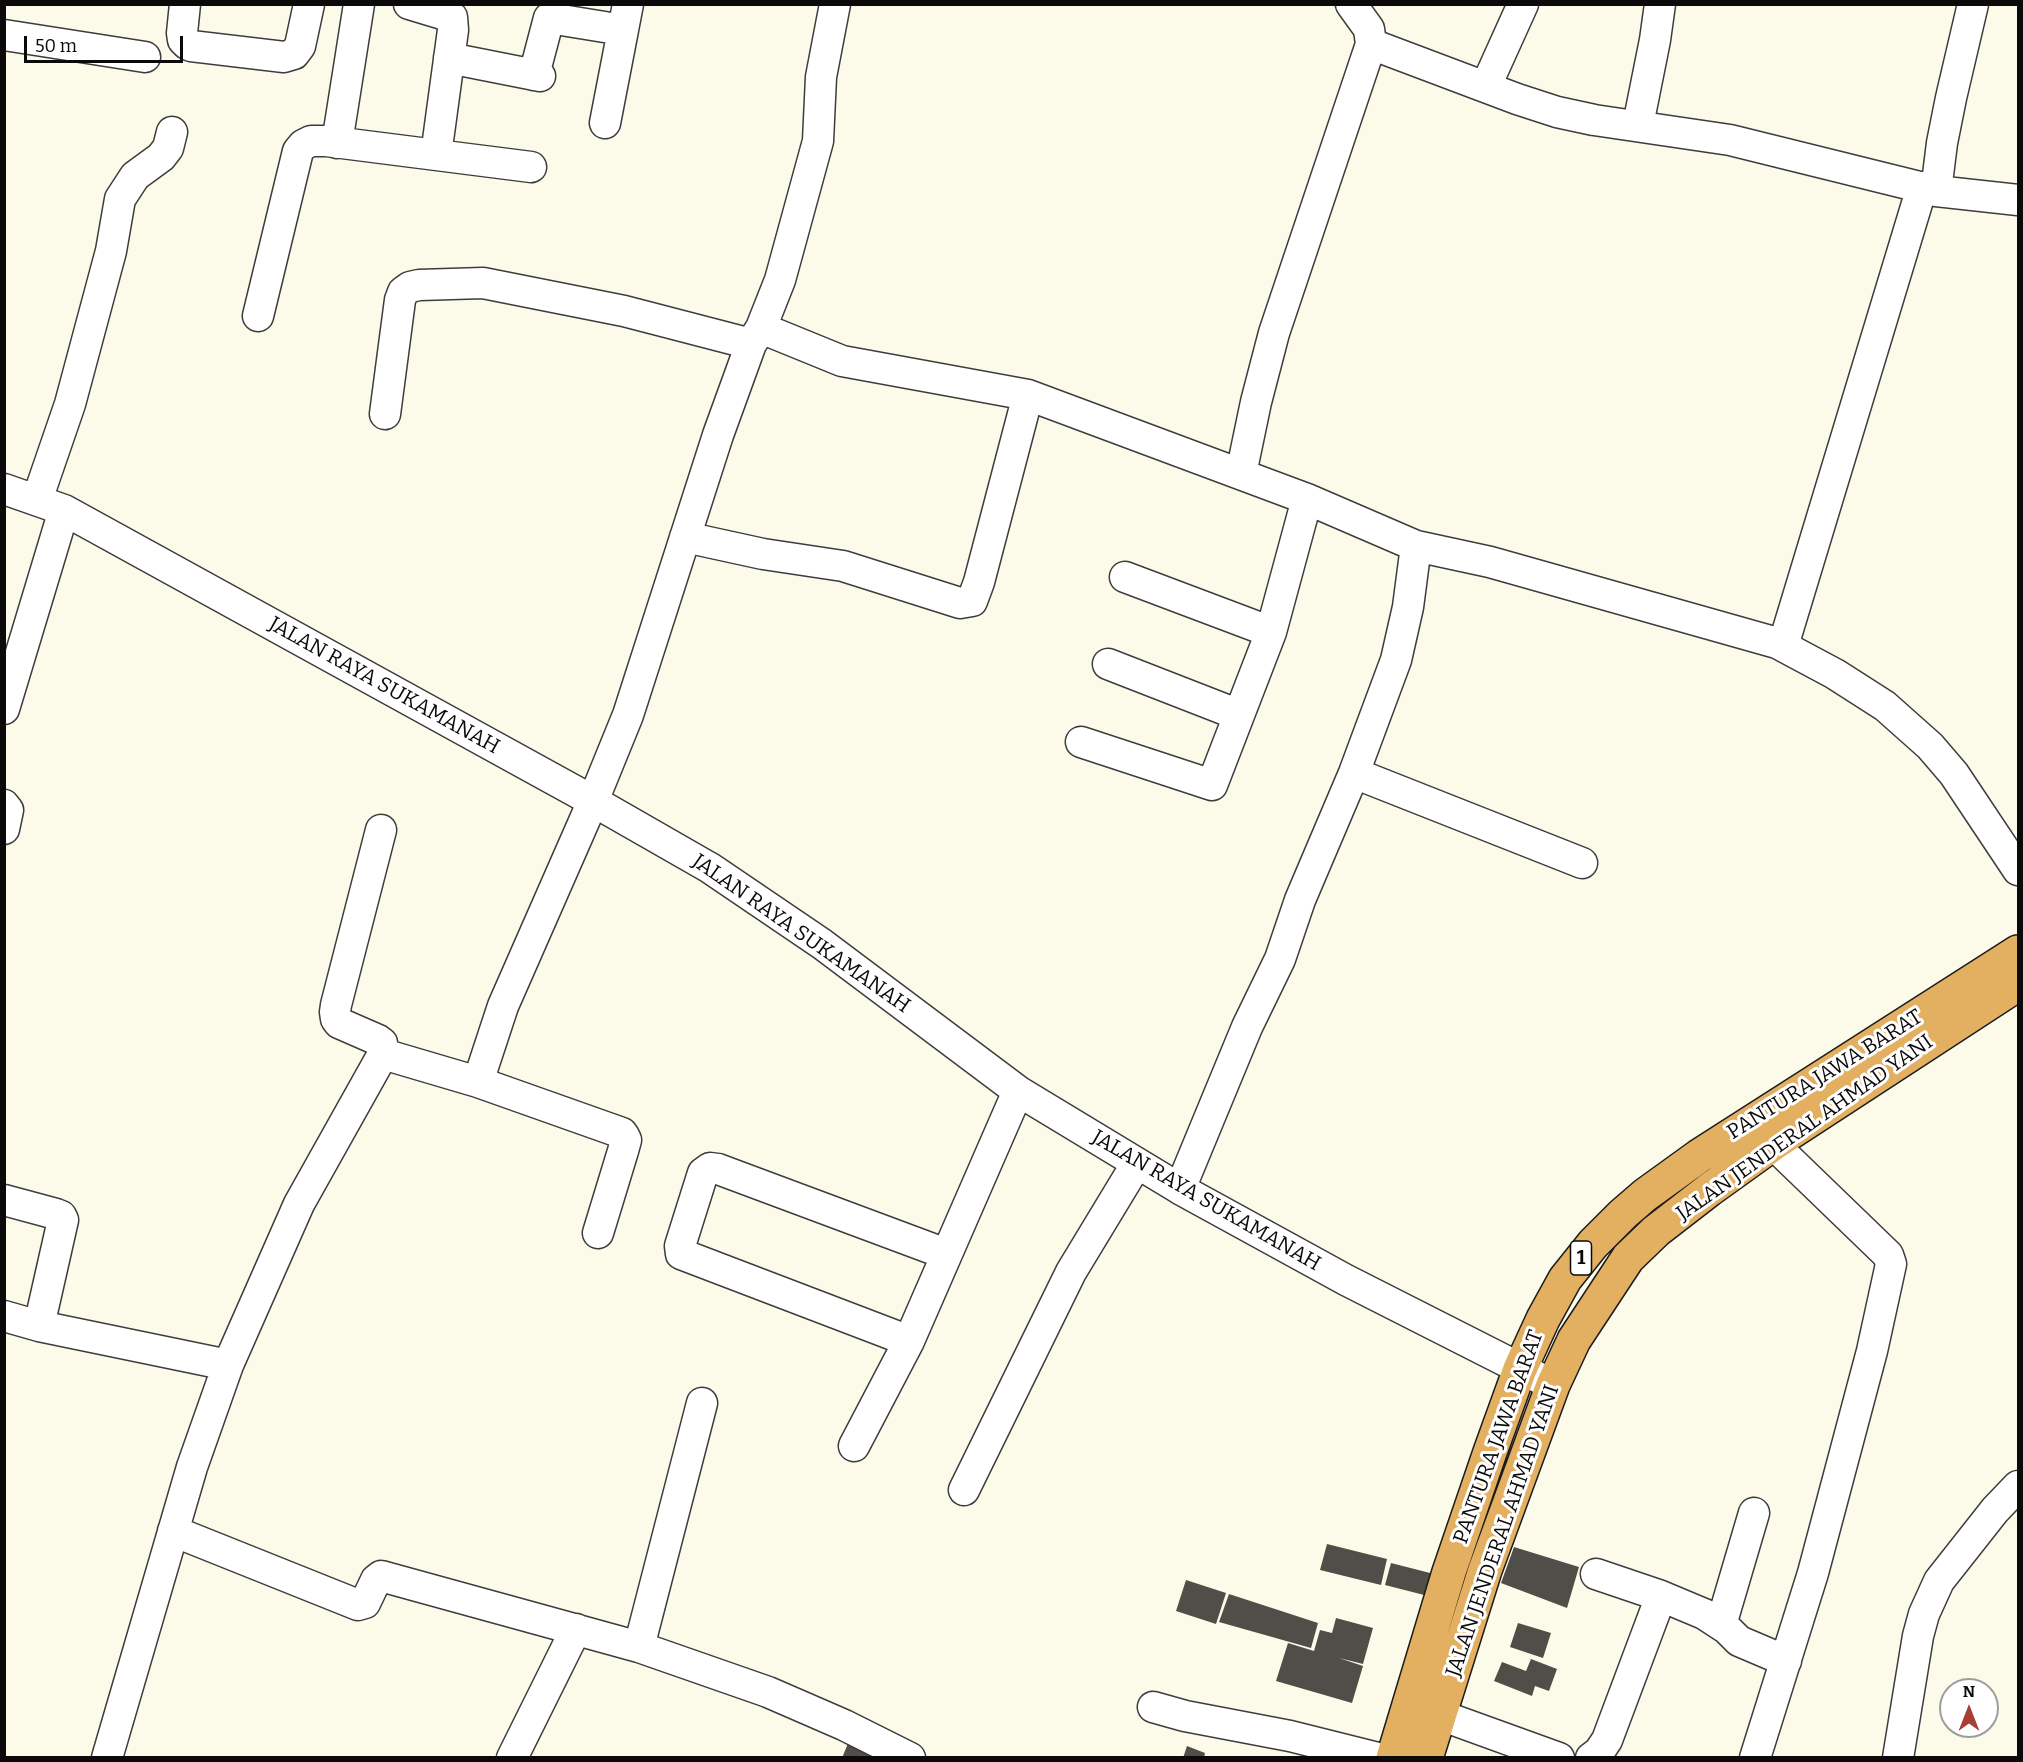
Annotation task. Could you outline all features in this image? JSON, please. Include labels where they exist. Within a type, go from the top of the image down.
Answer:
[{"type":"highway","name":"PANTURA JAWA BARAT","points":[[1393,1758],[1449,1572],[1520,1369],[1543,1318],[1565,1279],[1593,1244],[1645,1195],[1699,1156],[2019,952]]},
{"type":"highway","name":"JALAN JENDERAL AHMAD YANI","points":[[1426,1758],[1485,1570],[1553,1385],[1574,1340],[1628,1258],[1674,1217],[1773,1144],[2019,984]]},
{"type":"street","points":[[185,4],[182,33],[183,40],[187,44],[284,57],[294,54],[300,46],[309,4]]},
{"type":"street","points":[[337,143],[359,4]]},
{"type":"street","points":[[409,4],[452,17],[453,30],[436,155]]},
{"type":"street","points":[[478,1082],[503,1006],[628,715],[718,435],[780,280],[818,141],[821,77],[835,4]]},
{"type":"street","points":[[1241,474],[1256,402],[1274,333],[1371,44],[1369,29],[1351,4]]},
{"type":"street","points":[[1486,86],[1523,4]]},
{"type":"street","points":[[1638,125],[1660,4]]},
{"type":"street","points":[[1783,646],[1929,189],[1973,4]]},
{"type":"street","points":[[449,58],[537,75],[549,18],[574,13],[625,17],[605,123]]},
{"type":"street","points":[[4,35],[144,57]]},
{"type":"street","points":[[1371,44],[1557,112],[1594,120],[1730,140],[1929,189],[2019,200]]},
{"type":"street","points":[[4,709],[51,505],[73,393],[111,251],[120,199],[135,176],[161,157],[168,148],[172,132]]},
{"type":"street","points":[[258,316],[298,150],[303,144],[311,141],[337,143],[531,167]]},
{"type":"street","points":[[385,414],[400,300],[403,292],[419,285],[483,283],[756,336],[842,361],[1028,395],[1307,499],[1416,546],[1490,562],[1615,596],[1745,632],[1783,646],[1835,674],[1885,706],[1930,746],[1954,774],[2019,870]]},
{"type":"street","points":[[685,537],[763,554],[843,566],[960,603],[972,601],[1028,395]]},
{"type":"street","name":"JALAN RAYA SUKAMANAH","points":[[4,489],[51,505],[593,801],[710,868],[767,905],[869,978],[1018,1092],[1180,1189],[1346,1280],[1553,1385]]},
{"type":"street","points":[[1081,742],[1212,785],[1271,632],[1307,499]]},
{"type":"street","points":[[1180,1189],[1247,1027],[1280,959],[1300,900],[1354,773],[1396,660],[1408,607],[1416,546]]},
{"type":"street","points":[[1125,577],[1271,632]]},
{"type":"street","points":[[1108,664],[1239,715]]},
{"type":"street","points":[[1354,773],[1582,863]]},
{"type":"street","points":[[4,806],[8,810],[4,829]]},
{"type":"street","points":[[107,1758],[192,1467],[228,1365],[298,1204],[383,1054],[382,1043],[339,1023],[335,1012],[381,830]]},
{"type":"street","points":[[383,1054],[478,1082],[622,1133],[626,1140],[624,1151],[598,1233]]},
{"type":"street","points":[[855,1446],[909,1341],[1018,1092]]},
{"type":"street","points":[[1755,1758],[1814,1574],[1885,1298],[1891,1264],[1888,1255],[1773,1144]]},
{"type":"street","points":[[964,1490],[1071,1272],[1137,1163]]},
{"type":"street","points":[[909,1341],[681,1254],[680,1246],[703,1173],[710,1168],[718,1169],[946,1254]]},
{"type":"street","points":[[4,1200],[56,1214],[62,1218],[60,1240],[39,1326]]},
{"type":"street","points":[[4,1316],[39,1326],[228,1365]]},
{"type":"street","points":[[639,1647],[702,1403]]},
{"type":"street","points":[[1898,1758],[1918,1636],[1924,1614],[1939,1581],[1995,1510],[2019,1486]]},
{"type":"street","points":[[1721,1625],[1755,1513]]},
{"type":"street","points":[[173,1532],[358,1605],[365,1604],[376,1580],[381,1576],[639,1647],[768,1692],[844,1725],[910,1758]]},
{"type":"street","points":[[1596,1574],[1661,1596],[1704,1614],[1739,1641],[1786,1661]]},
{"type":"street","points":[[1592,1758],[1607,1740],[1661,1596]]},
{"type":"street","points":[[512,1758],[576,1629]]},
{"type":"street","points":[[1153,1707],[1185,1716],[1290,1736],[1378,1758]]},
{"type":"street","points":[[1440,1715],[1559,1758]]},
{"type":"building","points":[[1327,1544],[1387,1559],[1381,1585],[1320,1570]]},
{"type":"building","points":[[1514,1547],[1579,1567],[1567,1608],[1501,1583]]},
{"type":"building","points":[[1391,1563],[1434,1574],[1428,1596],[1385,1585]]},
{"type":"building","points":[[1186,1580],[1226,1593],[1216,1624],[1176,1611]]},
{"type":"building","points":[[1229,1594],[1318,1623],[1311,1648],[1219,1622]]},
{"type":"building","points":[[1336,1618],[1373,1628],[1363,1664],[1339,1658],[1363,1666],[1352,1703],[1276,1681],[1288,1643],[1314,1651],[1320,1630],[1332,1633]]},
{"type":"building","points":[[1518,1623],[1551,1633],[1543,1658],[1510,1647]]},
{"type":"building","points":[[1531,1659],[1557,1669],[1549,1691],[1535,1686],[1532,1696],[1494,1681],[1502,1662],[1526,1671]]},
{"type":"building","points":[[851,1736],[890,1758],[842,1758]]},
{"type":"building","points":[[1187,1746],[1205,1753],[1204,1758],[1183,1758]]}]
